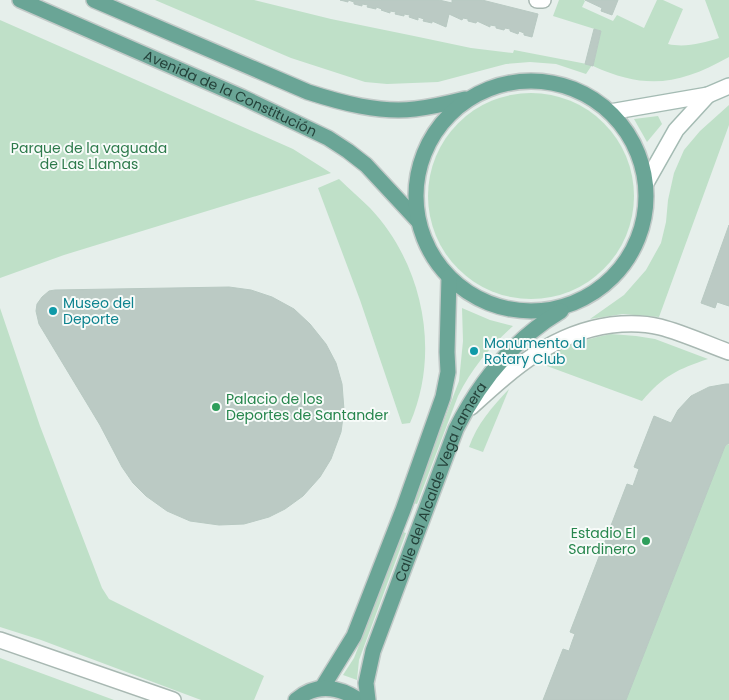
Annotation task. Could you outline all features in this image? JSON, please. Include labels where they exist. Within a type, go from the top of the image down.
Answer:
[{"type":"main road","name":"Avenida de la Constitución","points":[[20,0],[242,97],[328,138],[366,165],[418,221]]},
{"type":"main road","points":[[94,0],[308,92],[340,102],[377,108],[414,109],[472,97]]},
{"type":"main road","name":"Calle del Alcalde Vega Lamera","points":[[368,700],[366,683],[373,651],[448,447],[470,402],[498,365],[528,334],[540,324],[608,282],[631,254],[644,220],[646,183],[640,156],[620,122],[610,112],[583,93],[552,83],[535,81],[510,83],[472,97]]},
{"type":"main road","points":[[472,97],[445,119],[426,148],[420,164],[416,199],[418,221],[429,249],[450,277],[462,288],[493,304],[526,311],[544,310],[577,302]]},
{"type":"main road","name":"Calle del Alcalde Vega Lamera","points":[[322,688],[354,636],[403,510],[443,397],[448,372],[450,277]]},
{"type":"main road","points":[[296,700],[312,689],[322,688],[343,691],[359,700]]},
{"type":"street","points":[[537,0],[543,0]]},
{"type":"street","points":[[610,112],[708,95],[729,86]]},
{"type":"street","points":[[646,183],[676,130],[708,95]]},
{"type":"street","points":[[464,413],[514,369],[546,347],[571,335],[596,327],[632,323],[660,327],[729,352]]},
{"type":"street","points":[[0,640],[173,700]]},
{"type":"green space","points":[[155,0],[254,0],[331,19],[471,48],[513,53],[514,50],[592,65],[586,74],[556,64],[530,62],[506,64],[438,82],[387,84],[365,82],[291,58]]},
{"type":"green space","points":[[559,0],[584,0],[582,7],[613,21],[617,15],[644,28],[657,0],[663,0],[683,9],[668,44],[687,45],[719,38],[705,0],[729,0],[729,57],[694,74],[662,81],[630,79],[612,74],[593,66],[601,31],[553,16]]},
{"type":"green space","name":"Parque de la vaguada de Las Llamas","points":[[0,20],[293,149],[331,173],[64,255],[0,278]]},
{"type":"green space","points":[[521,93],[541,93],[561,97],[580,105],[604,123],[622,147],[630,166],[634,196],[630,226],[622,245],[604,269],[580,287],[561,295],[541,299],[521,299],[501,295],[482,287],[466,276],[451,261],[440,245],[432,226],[428,206],[428,186],[432,166],[440,147],[451,131],[466,116],[482,105],[501,97]]},
{"type":"green space","points":[[729,105],[729,125],[659,317],[623,314],[590,319],[624,295],[646,270],[661,243],[674,173],[684,150],[700,131]]},
{"type":"green space","points":[[658,116],[662,124],[647,142],[634,119]]},
{"type":"green space","points":[[339,179],[370,208],[388,230],[403,255],[414,282],[422,310],[425,339],[424,367],[419,396],[410,423],[402,424],[360,300],[318,188]]},
{"type":"green space","points":[[0,308],[40,426],[102,588],[109,599],[264,676],[254,700],[201,700],[41,640],[0,627]]},
{"type":"green space","points":[[462,308],[490,320],[513,326],[482,358],[463,386],[417,504],[413,503],[459,381],[463,341]]},
{"type":"green space","points":[[611,334],[655,339],[708,359],[688,366],[664,379],[642,401],[536,362],[572,344]]},
{"type":"green space","points":[[509,389],[483,452],[469,447],[476,431],[486,416]]},
{"type":"green space","points":[[729,444],[729,700],[626,700],[725,446]]},
{"type":"green space","points":[[403,532],[406,533],[359,660],[357,680],[343,675],[354,658]]},
{"type":"green space","points":[[0,658],[114,700],[0,700]]},
{"type":"building","points":[[348,0],[439,0],[452,3],[452,0],[482,0],[538,14],[532,37],[524,35],[524,33],[519,31],[518,34],[510,31],[510,29],[505,28],[504,30],[490,25],[490,27],[477,21],[476,23],[463,18],[462,20],[449,14],[446,27],[432,21],[432,23],[423,21],[424,19],[418,17],[418,20],[409,17],[410,15],[404,14],[404,16],[376,7],[376,9],[367,7],[368,5],[354,4],[354,2]]},
{"type":"building","points":[[585,0],[618,0],[612,15],[601,11],[602,8]]},
{"type":"building","points":[[594,29],[601,31],[593,66],[585,64]]},
{"type":"building","points":[[729,225],[729,306],[717,302],[715,308],[701,303]]},
{"type":"building","name":"Palacio de los Deportes de Santander","points":[[229,287],[251,290],[272,297],[294,309],[310,324],[326,344],[336,363],[342,384],[344,410],[341,432],[331,459],[320,477],[303,496],[285,509],[269,517],[244,524],[219,525],[190,521],[167,511],[146,496],[133,483],[39,324],[36,311],[37,304],[42,297],[49,291],[55,290]]},
{"type":"building","name":"Estadio El Sardinero","points":[[729,384],[729,443],[725,446],[626,700],[543,700],[563,649],[569,651],[575,634],[570,632],[627,484],[633,486],[639,469],[634,467],[654,416],[671,423],[678,410],[691,396],[709,387]]},
{"type":"place","name":"Museo del Deporte","points":[[53,311]]},
{"type":"place","name":"Monumento al Rotary Club","points":[[474,351]]},
{"type":"place","name":"Palacio de los Deportes de Santander","points":[[216,407]]},
{"type":"place","name":"Estadio El Sardinero","points":[[646,541]]}]
